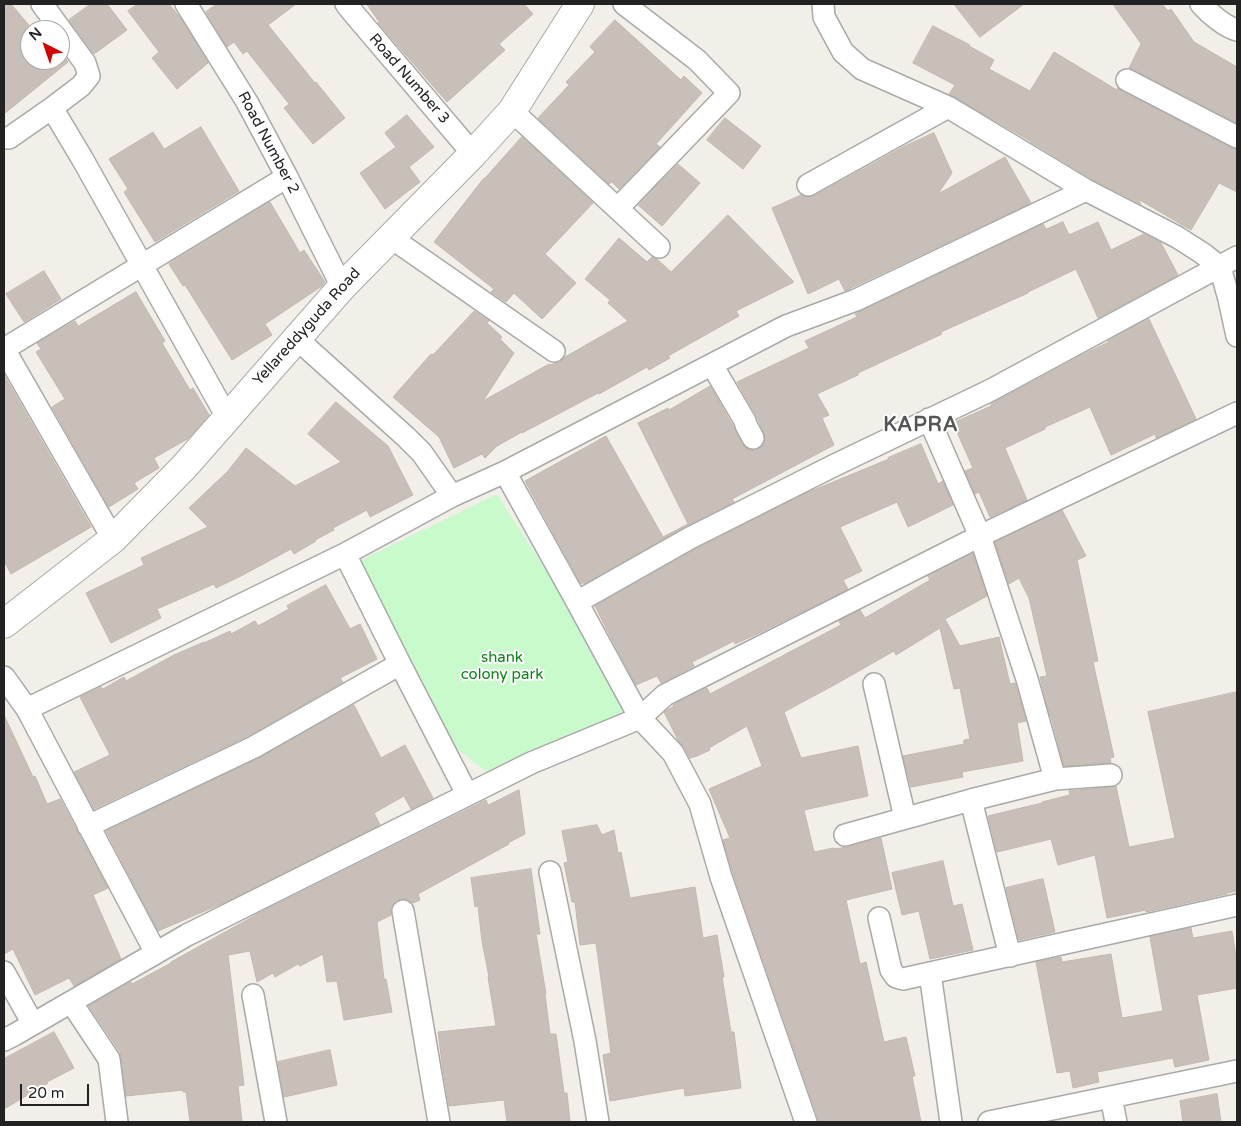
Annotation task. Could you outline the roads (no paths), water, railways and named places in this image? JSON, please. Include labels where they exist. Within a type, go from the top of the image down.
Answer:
[{"type":"street","points":[[4,138],[9,138],[52,108],[81,86],[89,76],[85,63],[42,4]]},
{"type":"street","name":"Road Number 2","points":[[186,4],[247,102],[342,287]]},
{"type":"street","name":"Road Number 3","points":[[346,4],[473,154]]},
{"type":"street","name":"Yellareddyguda Road","points":[[4,624],[114,538],[184,467],[342,287],[473,154],[512,111],[580,4]]},
{"type":"street","points":[[618,208],[729,94],[698,60],[624,4]]},
{"type":"street","points":[[823,4],[824,17],[843,52],[862,68],[948,108],[1086,190],[1177,237],[1202,253],[1228,262]]},
{"type":"street","points":[[1202,4],[1210,13],[1237,30]]},
{"type":"street","points":[[1127,80],[1237,137]]},
{"type":"street","points":[[52,108],[227,417]]},
{"type":"street","points":[[808,185],[948,108]]},
{"type":"street","points":[[512,111],[659,247]]},
{"type":"street","points":[[114,538],[4,349],[287,177]]},
{"type":"street","points":[[27,709],[345,554],[452,496],[505,472],[786,326],[856,300],[1086,190]]},
{"type":"street","points":[[390,237],[554,351]]},
{"type":"street","points":[[1228,262],[1229,299],[1237,336]]},
{"type":"street","points":[[577,602],[690,538],[833,466],[991,390],[1228,262]]},
{"type":"street","points":[[297,339],[406,437],[422,454],[452,496]]},
{"type":"street","points":[[712,365],[753,438]]},
{"type":"street","points":[[4,1040],[187,935],[531,763],[640,718],[665,695],[980,536],[1237,413]]},
{"type":"street","points":[[929,419],[980,536],[1027,679],[1055,779]]},
{"type":"street","points":[[505,472],[640,718],[673,753],[700,804],[721,878],[806,1122]]},
{"type":"street","points":[[345,554],[467,794]]},
{"type":"street","points":[[88,826],[254,747],[400,664]]},
{"type":"street","points":[[4,677],[27,709],[156,953]]},
{"type":"street","points":[[874,684],[905,818]]},
{"type":"street","points":[[845,835],[1055,779],[1111,775]]},
{"type":"street","points":[[971,800],[1010,956]]},
{"type":"street","points":[[550,872],[586,1041],[598,1122]]},
{"type":"street","points":[[879,918],[891,970],[896,977],[903,979],[1237,905]]},
{"type":"street","points":[[404,911],[439,1122]]},
{"type":"street","points":[[4,972],[33,1024]]},
{"type":"street","points":[[930,973],[951,1122]]},
{"type":"street","points":[[253,995],[276,1122]]},
{"type":"street","points":[[71,1002],[109,1059],[117,1122]]},
{"type":"street","points":[[989,1122],[1237,1071]]},
{"type":"street","points":[[1110,1096],[1116,1122]]},
{"type":"district","name":"KAPRA","points":[[921,426]]},
{"type":"park label","name":"shank colony park","points":[[502,666]]}]
